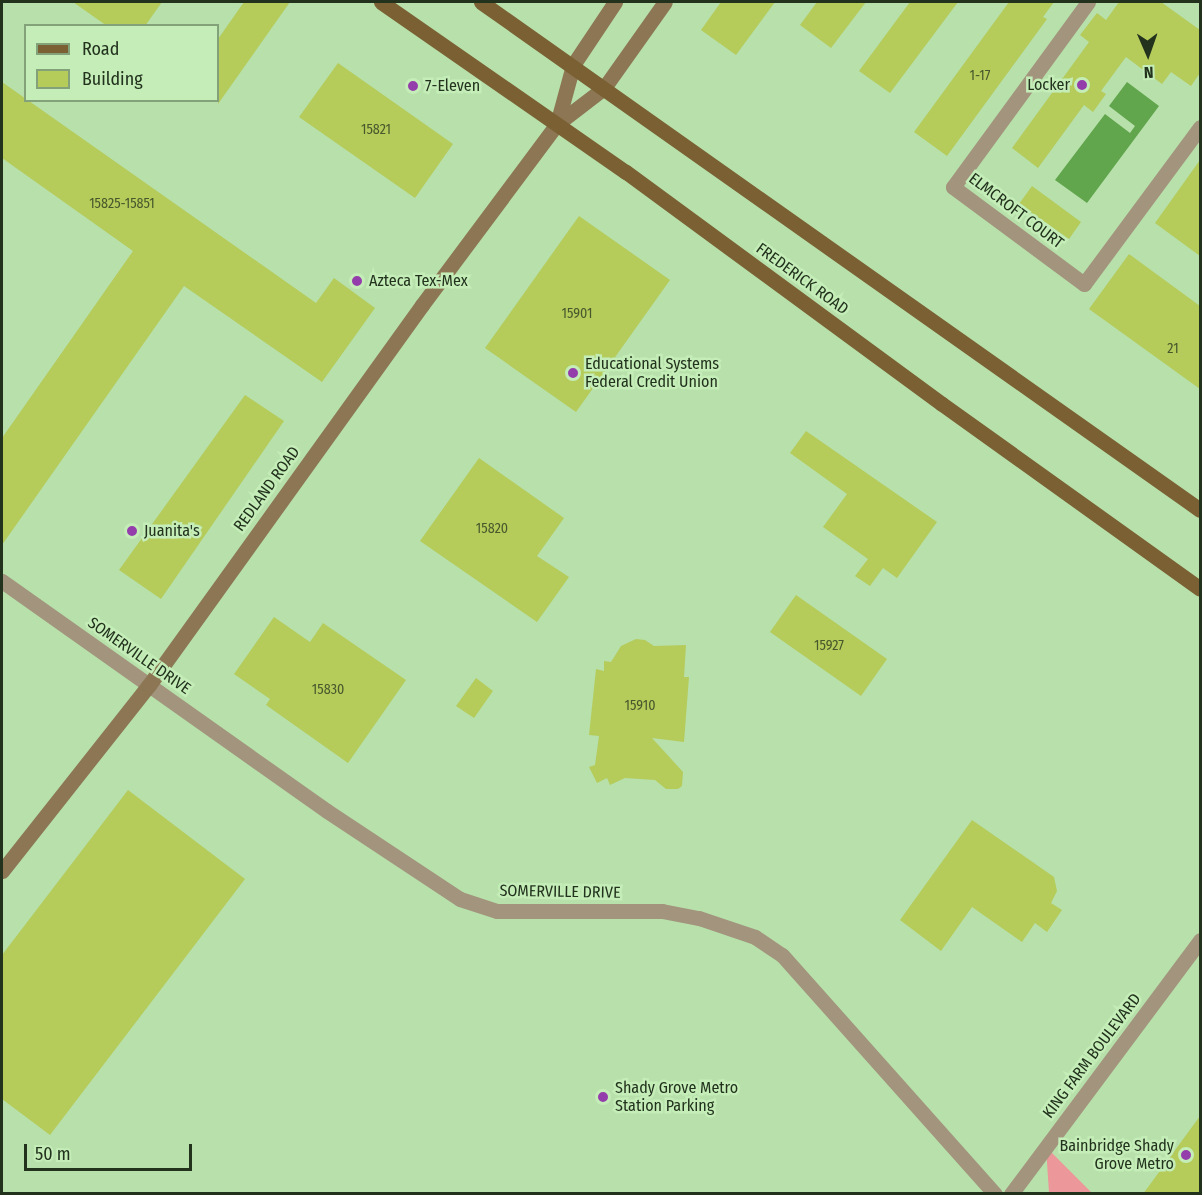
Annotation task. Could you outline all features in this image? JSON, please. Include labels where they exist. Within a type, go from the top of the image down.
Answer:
[{"type":"main road","name":"FREDERICK ROAD","points":[[381,2],[557,124],[1200,589]]},
{"type":"main road","points":[[481,2],[1200,510]]},
{"type":"main road","points":[[557,124],[573,65],[615,2]]},
{"type":"main road","points":[[557,124],[604,88],[665,2]]},
{"type":"main road","name":"REDLAND ROAD","points":[[2,872],[148,685],[428,296],[557,124]]},
{"type":"street","name":"ELMCROFT COURT","points":[[1088,2],[953,187],[1084,284],[1200,127]]},
{"type":"street","name":"SOMERVILLE DRIVE","points":[[2,581],[327,811],[460,899],[497,911],[662,911],[699,918],[755,937],[782,955],[995,1194]]},
{"type":"street","name":"KING FARM BOULEVARD","points":[[1011,1194],[1200,940]]},
{"type":"shaded area","points":[[1127,82],[1159,106],[1087,203],[1055,180],[1105,114],[1130,133],[1135,126],[1109,106]]},
{"type":"shaded area","points":[[1046,1147],[1092,1193],[1049,1193]]},
{"type":"building","points":[[73,2],[162,2],[146,24],[104,24]]},
{"type":"building","points":[[244,2],[290,2],[218,104],[219,38]]},
{"type":"building","points":[[721,2],[775,2],[736,55],[701,30]]},
{"type":"building","points":[[817,2],[866,2],[831,48],[800,25]]},
{"type":"building","points":[[910,2],[958,2],[890,93],[859,71]]},
{"type":"building","points":[[1009,2],[1054,2],[1043,17],[1047,19],[947,156],[914,132]]},
{"type":"building","name":"Locker","points":[[1119,2],[1161,2],[1200,30],[1200,73],[1191,86],[1171,72],[1162,84],[1126,57],[1101,91],[1106,94],[1093,112],[1084,105],[1038,168],[1012,148],[1089,42],[1080,35],[1097,13],[1106,20]]},
{"type":"building","points":[[338,63],[453,144],[415,198],[299,117]]},
{"type":"building","points":[[2,82],[24,97],[24,102],[30,102],[316,303],[334,278],[375,308],[322,382],[184,286],[2,545],[2,438],[133,251],[2,158]]},
{"type":"building","points":[[1200,160],[1200,256],[1155,223]]},
{"type":"building","points":[[1032,186],[1081,222],[1069,239],[1019,204]]},
{"type":"building","points":[[579,216],[670,280],[576,412],[485,348]]},
{"type":"building","points":[[1129,254],[1200,306],[1200,389],[1089,309]]},
{"type":"building","points":[[245,395],[284,421],[161,599],[119,570]]},
{"type":"building","points":[[806,431],[937,522],[897,578],[883,568],[870,586],[855,576],[868,559],[823,527],[847,494],[790,453]]},
{"type":"building","points":[[479,458],[564,518],[537,556],[569,577],[537,622],[420,541]]},
{"type":"building","points":[[796,595],[887,659],[861,696],[770,632]]},
{"type":"building","points":[[274,617],[310,642],[323,623],[406,680],[348,763],[266,705],[270,699],[234,674]]},
{"type":"building","points":[[636,639],[645,640],[654,646],[686,645],[684,677],[689,677],[684,742],[652,738],[683,772],[682,786],[678,789],[666,789],[655,780],[625,778],[610,785],[607,778],[597,783],[589,767],[595,765],[599,736],[589,735],[596,669],[604,671],[604,661],[611,662],[621,646]]},
{"type":"building","points":[[476,678],[493,691],[474,718],[456,706]]},
{"type":"building","points":[[128,790],[245,879],[50,1135],[2,1099],[2,955]]},
{"type":"building","points":[[972,820],[1054,877],[1057,891],[1051,903],[1062,910],[1047,932],[1035,923],[1022,942],[972,907],[941,951],[900,920]]},
{"type":"building","name":"Bainbridge Shady Grove Metro","points":[[1200,1116],[1200,1194],[1143,1194]]},
{"type":"place","name":"Locker","points":[[1082,85]]},
{"type":"place","name":"7-Eleven","points":[[413,86]]},
{"type":"place","name":"Azteca Tex-Mex","points":[[357,281]]},
{"type":"place","name":"Educational Systems Federal Credit Union","points":[[573,373]]},
{"type":"place","name":"Juanita's","points":[[132,531]]},
{"type":"place","name":"Shady Grove Metro Station Parking","points":[[603,1097]]},
{"type":"place","name":"Bainbridge Shady Grove Metro","points":[[1186,1155]]}]
